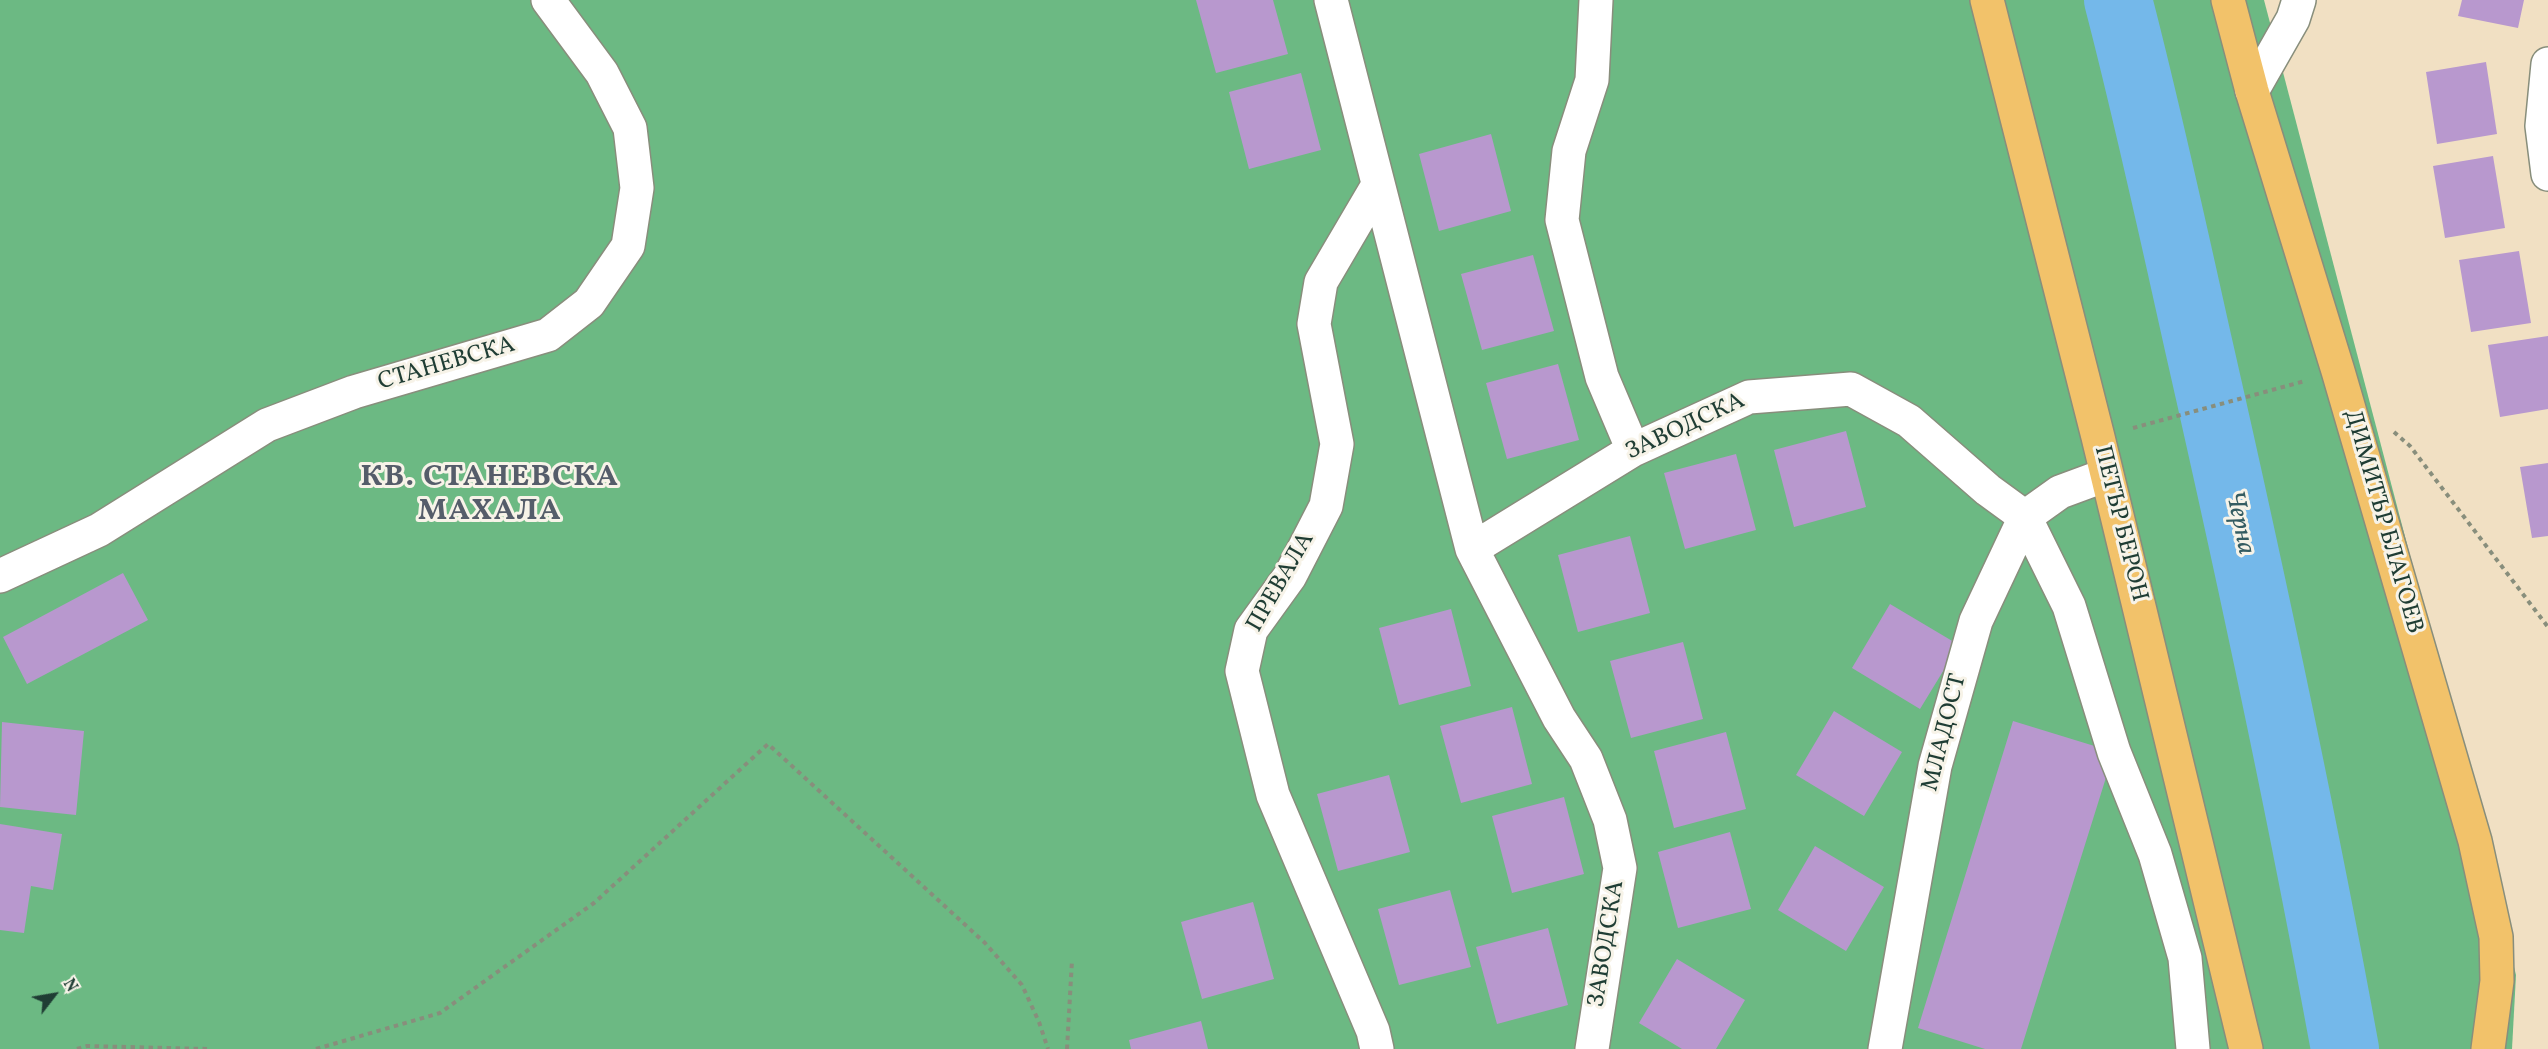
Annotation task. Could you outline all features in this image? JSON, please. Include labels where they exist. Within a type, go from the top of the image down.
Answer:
[{"type":"main road","name":"ПЕТЪР БЕРОН","points":[[1987,0],[2246,1049]]},
{"type":"main road","name":"ДИМИТЪР БЛАГОЕВ","points":[[2228,0],[2252,91],[2338,371],[2486,885],[2496,937],[2497,981],[2488,1049]]},
{"type":"street","name":"СТАНЕВСКА","points":[[0,576],[99,530],[267,425],[354,392],[548,335],[589,303],[628,246],[637,188],[630,128],[602,74],[548,0]]},
{"type":"street","name":"ЗАВОДСКА","points":[[1331,0],[1472,549],[1559,718],[1586,759],[1610,820],[1620,868],[1592,1049]]},
{"type":"street","points":[[1596,0],[1592,80],[1569,151],[1562,220],[1602,377],[1633,450]]},
{"type":"street","points":[[2252,91],[2293,19],[2299,0]]},
{"type":"street","points":[[2548,64],[2542,126],[2548,174]]},
{"type":"street","name":"ПРЕВАЛА","points":[[1377,1049],[1373,1031],[1274,795],[1242,671],[1251,630],[1290,576],[1326,506],[1337,444],[1314,324],[1321,282],[1378,185]]},
{"type":"street","name":"ЗАВОДСКА","points":[[1472,549],[1633,450],[1749,397],[1851,388],[1909,421],[1988,490],[2025,517]]},
{"type":"street","name":"МЛАДОСТ","points":[[1885,1049],[1935,766],[1976,621],[2025,517],[2060,492],[2106,475]]},
{"type":"street","points":[[2025,517],[2069,606],[2114,752],[2155,854],[2186,958],[2193,1049]]},
{"type":"path","points":[[2142,426],[2288,387]]},
{"type":"path","points":[[2388,427],[2410,446],[2548,627]]},
{"type":"path","points":[[316,1049],[440,1013],[594,903],[768,744],[985,943],[1022,985],[1039,1022],[1048,1049]]},
{"type":"path","points":[[1067,1049],[1072,960]]},
{"type":"path","points":[[78,1049],[87,1046],[208,1049]]},
{"type":"green space","points":[[0,0],[2264,0],[2428,624],[2516,975],[2512,1049],[0,1049]]},
{"type":"building","points":[[1196,0],[1273,0],[1288,54],[1216,73]]},
{"type":"building","points":[[2462,0],[2524,0],[2518,28],[2458,16]]},
{"type":"building","points":[[2486,62],[2497,134],[2437,144],[2426,72]]},
{"type":"building","points":[[1301,73],[1321,150],[1249,169],[1229,92]]},
{"type":"building","points":[[1491,134],[1511,211],[1439,231],[1419,154]]},
{"type":"building","points":[[2493,156],[2505,228],[2445,238],[2433,166]]},
{"type":"building","points":[[2519,251],[2531,323],[2471,332],[2459,260]]},
{"type":"building","points":[[1533,255],[1554,331],[1482,350],[1461,274]]},
{"type":"building","points":[[2548,336],[2548,409],[2500,417],[2488,345]]},
{"type":"building","points":[[1558,364],[1579,440],[1507,459],[1486,383]]},
{"type":"building","points":[[1846,431],[1866,507],[1794,527],[1774,450]]},
{"type":"building","points":[[1736,454],[1756,530],[1685,549],[1664,473]]},
{"type":"building","points":[[2548,463],[2548,536],[2532,538],[2520,467]]},
{"type":"building","points":[[1630,536],[1650,613],[1578,632],[1558,555]]},
{"type":"building","points":[[123,573],[148,620],[27,684],[3,637]]},
{"type":"building","points":[[1890,604],[1959,645],[1920,709],[1852,668]]},
{"type":"building","points":[[1451,609],[1471,686],[1399,705],[1379,628]]},
{"type":"building","points":[[1683,642],[1703,719],[1631,738],[1610,661]]},
{"type":"building","points":[[1512,707],[1532,784],[1461,803],[1440,726]]},
{"type":"building","points":[[1834,711],[1902,752],[1864,816],[1796,775]]},
{"type":"building","points":[[2013,721],[2114,752],[2021,1049],[1985,1049],[1918,1028]]},
{"type":"building","points":[[2,722],[84,731],[76,815],[0,807]]},
{"type":"building","points":[[1726,732],[1746,809],[1674,828],[1654,751]]},
{"type":"building","points":[[1389,775],[1410,852],[1338,871],[1317,794]]},
{"type":"building","points":[[1564,797],[1584,874],[1512,893],[1492,816]]},
{"type":"building","points":[[0,824],[62,834],[53,890],[31,886],[24,933],[0,930]]},
{"type":"building","points":[[1730,832],[1751,909],[1678,928],[1658,852]]},
{"type":"building","points":[[1815,846],[1884,887],[1846,951],[1778,910]]},
{"type":"building","points":[[1450,890],[1471,967],[1399,985],[1378,909]]},
{"type":"building","points":[[1253,902],[1274,979],[1202,999],[1181,922]]},
{"type":"building","points":[[1548,928],[1568,1005],[1497,1024],[1476,947]]},
{"type":"building","points":[[1677,959],[1745,1000],[1716,1049],[1682,1049],[1639,1023]]},
{"type":"building","points":[[1201,1021],[1208,1049],[1131,1049],[1129,1040]]},
{"type":"waterway","name":"Черна","points":[[2118,0],[2140,86],[2219,434],[2294,785],[2345,1049]]},
{"type":"district","name":"КВ. СТАНЕВСКА МАХАЛА","points":[[490,496]]}]
